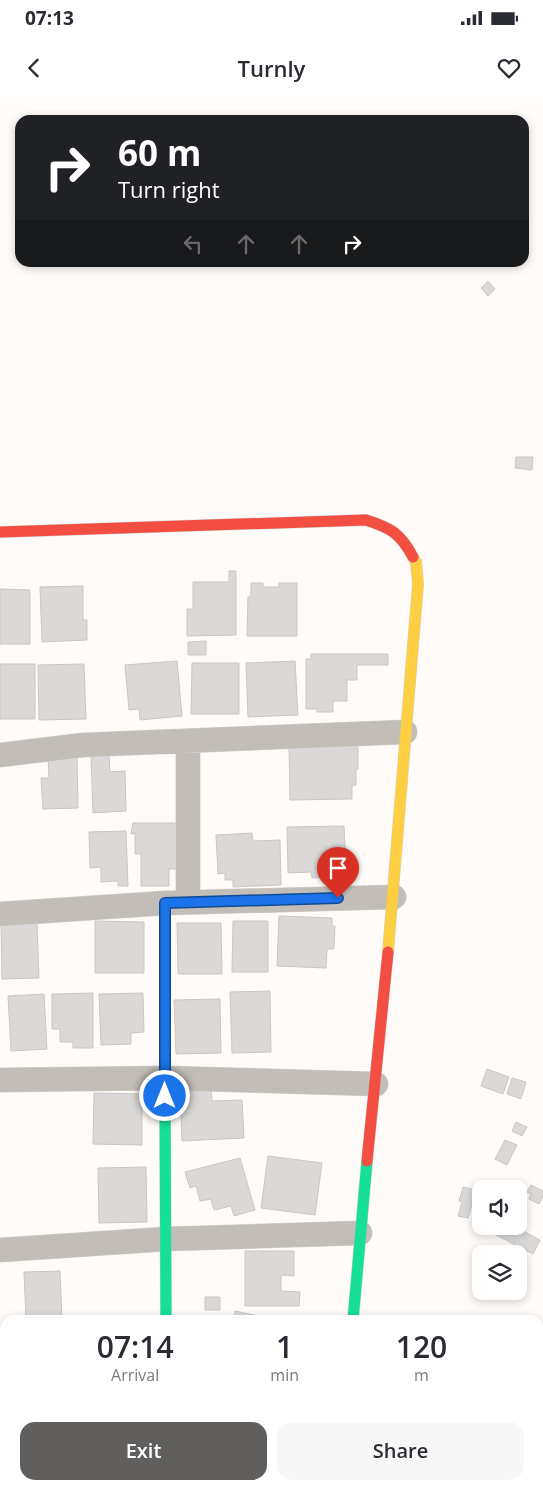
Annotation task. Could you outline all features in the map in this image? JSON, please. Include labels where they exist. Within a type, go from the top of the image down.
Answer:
[{"type":"street","points":[[0,532],[366,520],[388,527],[405,542],[416,562],[418,584],[405,732],[394,897],[360,1233],[354,1315]]},
{"type":"street","points":[[0,755],[83,744],[405,732]]},
{"type":"street","points":[[188,741],[188,902]]},
{"type":"street","points":[[0,914],[188,902],[394,897]]},
{"type":"street","points":[[165,903],[166,1315]]},
{"type":"street","points":[[0,1080],[165,1078],[376,1084]]},
{"type":"street","points":[[0,1250],[166,1239],[360,1233]]},
{"type":"building","points":[[488,281],[495,289],[488,296],[481,288]]},
{"type":"building","points":[[516,457],[533,457],[532,470],[515,468]]},
{"type":"building","points":[[229,571],[236,571],[236,635],[187,636],[187,609],[193,609],[193,582],[229,582]]},
{"type":"building","points":[[251,583],[263,583],[263,587],[279,587],[279,583],[297,583],[297,636],[247,636],[248,597],[251,597]]},
{"type":"building","points":[[83,586],[83,620],[87,620],[87,640],[42,642],[40,587]]},
{"type":"building","points":[[0,589],[30,590],[30,644],[0,644]]},
{"type":"building","points":[[206,641],[206,655],[188,655],[188,642]]},
{"type":"building","points":[[311,654],[388,654],[388,665],[357,665],[357,680],[347,680],[347,701],[333,701],[333,712],[317,712],[317,709],[306,709],[306,659],[311,659]]},
{"type":"building","points":[[177,661],[182,716],[140,720],[139,709],[129,710],[125,665]]},
{"type":"building","points":[[295,661],[298,715],[248,717],[246,663]]},
{"type":"building","points":[[192,663],[239,663],[239,714],[191,714]]},
{"type":"building","points":[[0,664],[35,664],[35,719],[0,719]]},
{"type":"building","points":[[84,664],[86,719],[39,720],[38,665]]},
{"type":"building","points":[[358,744],[358,769],[356,769],[356,785],[352,786],[352,799],[290,800],[289,745]]},
{"type":"building","points":[[48,755],[77,755],[78,808],[43,809],[41,778],[49,778]]},
{"type":"building","points":[[109,755],[110,772],[125,771],[126,811],[93,813],[91,756]]},
{"type":"building","points":[[133,823],[180,823],[183,869],[169,869],[169,886],[141,886],[141,854],[135,854],[135,833],[131,834]]},
{"type":"building","points":[[344,826],[345,849],[339,849],[340,877],[312,878],[311,872],[288,873],[287,827]]},
{"type":"building","points":[[126,831],[128,886],[118,886],[118,881],[101,882],[101,867],[90,868],[89,832]]},
{"type":"building","points":[[252,833],[253,841],[280,840],[281,885],[233,887],[233,880],[225,880],[225,873],[218,874],[216,835]]},
{"type":"building","points":[[279,916],[332,918],[332,926],[335,926],[334,949],[327,949],[326,968],[277,966]]},
{"type":"building","points":[[95,921],[144,922],[144,973],[95,973]]},
{"type":"building","points":[[233,921],[268,921],[268,972],[232,972]]},
{"type":"building","points":[[37,923],[39,978],[2,979],[1,924]]},
{"type":"building","points":[[177,923],[221,923],[222,974],[178,974]]},
{"type":"building","points":[[270,991],[271,1052],[232,1053],[230,992]]},
{"type":"building","points":[[93,993],[93,1048],[73,1048],[73,1042],[60,1042],[60,1029],[52,1029],[52,994]]},
{"type":"building","points":[[143,993],[144,1032],[131,1033],[131,1044],[101,1045],[99,994]]},
{"type":"building","points":[[44,994],[47,1049],[11,1051],[8,996]]},
{"type":"building","points":[[220,999],[221,1053],[176,1054],[174,1000]]},
{"type":"building","points":[[487,1069],[509,1077],[503,1094],[481,1086]]},
{"type":"building","points":[[512,1078],[526,1082],[521,1099],[507,1094]]},
{"type":"building","points":[[211,1090],[212,1101],[242,1100],[244,1138],[182,1141],[180,1091]]},
{"type":"building","points":[[94,1093],[142,1094],[142,1145],[93,1144]]},
{"type":"building","points":[[516,1122],[527,1127],[522,1136],[512,1131]]},
{"type":"building","points":[[505,1140],[517,1145],[507,1165],[495,1159]]},
{"type":"building","points":[[268,1156],[322,1163],[315,1215],[261,1208]]},
{"type":"building","points":[[240,1158],[255,1210],[234,1216],[231,1206],[214,1210],[211,1199],[200,1201],[196,1186],[190,1188],[185,1172]]},
{"type":"building","points":[[146,1167],[147,1222],[99,1223],[98,1168]]},
{"type":"building","points":[[531,1185],[543,1191],[539,1204],[529,1199],[531,1194],[527,1192]]},
{"type":"building","points":[[463,1187],[472,1189],[472,1204],[468,1218],[458,1216],[462,1202],[459,1201]]},
{"type":"building","points":[[527,1233],[540,1240],[533,1254],[527,1251],[527,1245],[515,1245],[496,1235],[527,1235]]},
{"type":"building","points":[[245,1251],[294,1251],[294,1276],[281,1275],[281,1291],[300,1292],[299,1306],[245,1306]]},
{"type":"building","points":[[60,1271],[62,1315],[26,1315],[24,1272]]},
{"type":"building","points":[[205,1297],[220,1297],[220,1310],[205,1310]]},
{"type":"building","points":[[235,1311],[254,1315],[235,1315]]},
{"type":"traffic: fast","points":[[165,1097],[166,1315]]},
{"type":"traffic: fast","points":[[353,1315],[367,1161]]},
{"type":"traffic: slow","points":[[388,952],[418,584],[416,562],[413,557]]},
{"type":"traffic: slow","points":[[165,903],[165,1097]]},
{"type":"traffic: jam","points":[[0,532],[366,520],[394,532],[404,542],[413,557]]},
{"type":"traffic: jam","points":[[367,1161],[388,952]]},
{"type":"route","points":[[165,1096],[165,903],[338,898]]}]
